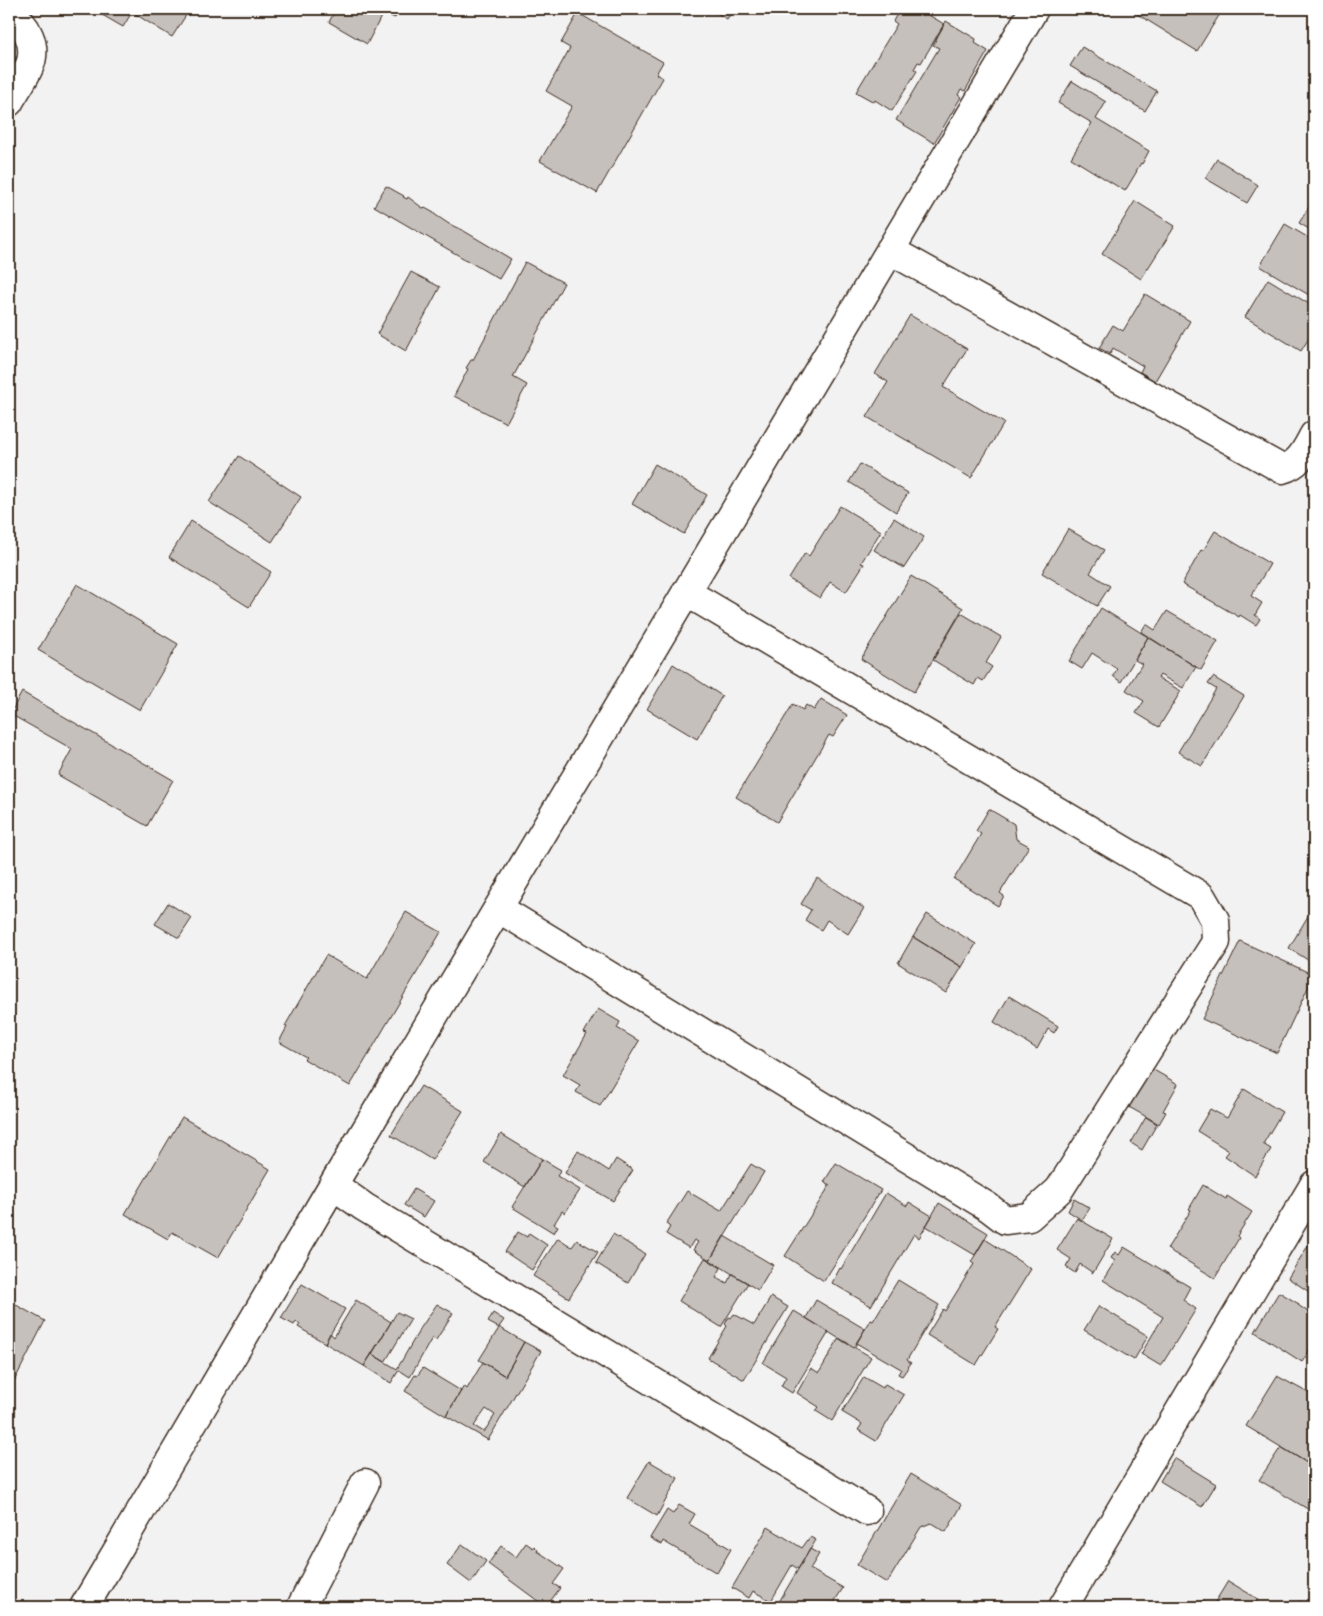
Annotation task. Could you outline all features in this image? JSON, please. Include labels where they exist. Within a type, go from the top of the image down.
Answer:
[{"type":"street","points":[[84,1607],[333,1185],[1034,9]]},
{"type":"street","points":[[9,102],[30,66],[31,42],[16,19]]},
{"type":"street","points":[[890,250],[1282,469],[1291,467],[1298,461],[1314,435]]},
{"type":"street","points":[[498,908],[988,1206],[1005,1220],[1028,1217],[1059,1190],[1216,942],[1215,920],[1200,896],[686,592]]},
{"type":"street","points":[[333,1185],[364,1207],[867,1511]]},
{"type":"street","points":[[1063,1607],[1314,1185]]},
{"type":"street","points":[[301,1607],[365,1483]]},
{"type":"building","points":[[92,9],[190,9],[172,37],[132,12],[123,27]]},
{"type":"building","points":[[336,9],[400,9],[395,18],[383,13],[367,44],[329,22]]},
{"type":"building","points":[[710,9],[734,9],[727,19]]},
{"type":"building","points":[[900,9],[929,10],[927,14],[944,24],[921,63],[918,62],[914,69],[917,71],[892,111],[875,100],[874,102],[856,92],[897,24],[893,21]]},
{"type":"building","points":[[1129,9],[1223,9],[1197,51]]},
{"type":"building","points":[[578,13],[663,62],[656,74],[663,78],[597,193],[540,161],[572,106],[546,91],[570,48],[561,43]]},
{"type":"building","points":[[946,21],[976,39],[975,43],[988,51],[965,91],[961,89],[958,95],[961,97],[934,143],[896,120],[939,48],[933,45]]},
{"type":"building","points":[[1082,47],[1157,91],[1145,111],[1070,66]]},
{"type":"building","points":[[9,54],[18,59],[9,75]]},
{"type":"building","points":[[1072,81],[1106,102],[1096,119],[1149,151],[1125,191],[1071,158],[1092,123],[1058,103]]},
{"type":"building","points":[[1217,159],[1258,185],[1247,203],[1205,178]]},
{"type":"building","points":[[386,186],[407,199],[408,197],[424,209],[434,213],[449,224],[511,259],[499,279],[374,206]]},
{"type":"building","points":[[1314,199],[1314,232],[1299,223]]},
{"type":"building","points":[[1135,201],[1175,226],[1141,279],[1102,254]]},
{"type":"building","points":[[1285,224],[1314,241],[1314,298],[1260,266]]},
{"type":"building","points":[[525,262],[564,283],[513,377],[527,385],[506,423],[454,396],[468,369],[466,368],[471,360],[473,360]]},
{"type":"building","points":[[411,272],[440,287],[406,351],[377,334]]},
{"type":"building","points":[[1268,279],[1314,307],[1314,330],[1301,351],[1245,317]]},
{"type":"building","points":[[1145,294],[1190,321],[1155,381],[1140,372],[1143,366],[1113,348],[1110,354],[1099,348],[1113,325],[1123,331]]},
{"type":"building","points":[[910,315],[967,349],[943,387],[1004,423],[971,478],[867,417],[888,382],[875,374]]},
{"type":"building","points":[[239,456],[301,497],[272,542],[209,502]]},
{"type":"building","points":[[655,464],[707,495],[684,534],[632,504]]},
{"type":"building","points":[[860,464],[908,493],[896,512],[849,482]]},
{"type":"building","points":[[840,506],[881,531],[861,563],[864,564],[846,592],[830,582],[820,598],[789,579],[805,553],[809,556]]},
{"type":"building","points":[[894,518],[924,537],[904,568],[874,550]]},
{"type":"building","points":[[191,521],[271,572],[249,607],[169,557]]},
{"type":"building","points":[[1068,529],[1104,550],[1090,573],[1110,586],[1097,606],[1042,573]]},
{"type":"building","points":[[1215,531],[1270,564],[1251,596],[1262,603],[1255,615],[1260,619],[1256,625],[1182,584],[1201,550],[1203,551]]},
{"type":"building","points":[[911,576],[963,608],[914,692],[861,659]]},
{"type":"building","points":[[77,584],[178,644],[140,710],[38,650]]},
{"type":"building","points":[[1101,608],[1148,637],[1121,682],[1113,676],[1117,669],[1092,653],[1082,669],[1069,661]]},
{"type":"building","points":[[1167,611],[1218,641],[1201,670],[1141,632],[1146,624],[1155,630]]},
{"type":"building","points":[[961,613],[1001,637],[986,663],[992,667],[983,681],[978,678],[974,685],[933,660]]},
{"type":"building","points":[[1148,637],[1196,667],[1183,688],[1160,675],[1158,678],[1181,691],[1159,727],[1136,713],[1144,701],[1126,690],[1142,664],[1135,660]]},
{"type":"building","points":[[673,664],[722,696],[697,739],[647,709]]},
{"type":"building","points":[[1213,677],[1244,696],[1202,766],[1178,752],[1216,689],[1208,684]]},
{"type":"building","points":[[22,692],[173,780],[147,826],[58,775],[72,749],[10,714]]},
{"type":"building","points":[[821,699],[847,715],[833,737],[829,735],[777,822],[736,797],[793,704],[803,710],[806,705],[814,710]]},
{"type":"building","points":[[989,809],[1014,824],[1016,839],[1029,846],[1000,893],[1004,896],[998,906],[954,879],[981,834],[976,831]]},
{"type":"building","points":[[1314,825],[1314,841],[1307,837]]},
{"type":"building","points":[[817,878],[864,908],[848,934],[827,920],[821,930],[805,920],[811,910],[801,904]]},
{"type":"building","points":[[168,903],[192,918],[179,938],[155,924]]},
{"type":"building","points":[[1314,906],[1314,964],[1289,948]]},
{"type":"building","points":[[406,912],[441,932],[350,1086],[279,1042],[287,1027],[285,1026],[326,955],[367,979]]},
{"type":"building","points":[[927,914],[976,944],[962,967],[913,937]]},
{"type":"building","points":[[913,937],[962,967],[946,993],[898,963]]},
{"type":"building","points":[[1240,941],[1314,975],[1277,1053],[1202,1019]]},
{"type":"building","points":[[1009,996],[1058,1026],[1054,1033],[1048,1029],[1037,1049],[994,1022]]},
{"type":"building","points":[[598,1009],[620,1022],[617,1028],[639,1041],[600,1106],[576,1092],[580,1085],[563,1075],[587,1034],[584,1033]]},
{"type":"building","points":[[1152,1069],[1178,1084],[1163,1111],[1166,1112],[1159,1124],[1129,1107]]},
{"type":"building","points":[[421,1086],[463,1111],[432,1160],[391,1135]]},
{"type":"building","points":[[1244,1089],[1282,1112],[1263,1144],[1271,1149],[1255,1176],[1225,1156],[1229,1151],[1197,1131],[1210,1109],[1227,1118]]},
{"type":"building","points":[[182,1117],[270,1169],[218,1258],[172,1232],[168,1239],[125,1214]]},
{"type":"building","points":[[1146,1117],[1157,1124],[1142,1150],[1131,1143]]},
{"type":"building","points":[[501,1134],[542,1159],[525,1187],[484,1162]]},
{"type":"building","points":[[578,1151],[609,1171],[616,1159],[633,1170],[613,1201],[565,1173]]},
{"type":"building","points":[[542,1159],[561,1170],[557,1176],[580,1190],[565,1213],[562,1211],[554,1224],[558,1226],[554,1233],[512,1207]]},
{"type":"building","points":[[836,1163],[881,1190],[824,1281],[785,1256],[830,1185],[824,1182]]},
{"type":"building","points":[[751,1164],[764,1172],[710,1260],[693,1250],[698,1242],[694,1240],[689,1248],[666,1234],[670,1227],[666,1224],[687,1191],[721,1211]]},
{"type":"building","points":[[1203,1185],[1226,1199],[1227,1196],[1252,1212],[1215,1278],[1167,1249],[1191,1210],[1189,1209]]},
{"type":"building","points":[[414,1189],[434,1201],[424,1217],[404,1205]]},
{"type":"building","points":[[886,1193],[907,1206],[909,1202],[932,1216],[919,1238],[914,1234],[871,1306],[832,1283]]},
{"type":"building","points":[[1074,1199],[1090,1208],[1082,1220],[1068,1211]]},
{"type":"building","points":[[939,1203],[988,1233],[975,1255],[926,1226]]},
{"type":"building","points":[[1077,1218],[1113,1239],[1093,1273],[1080,1264],[1075,1273],[1066,1267],[1071,1259],[1057,1250]]},
{"type":"building","points":[[518,1232],[527,1237],[529,1233],[547,1245],[532,1270],[505,1252]]},
{"type":"building","points":[[613,1234],[645,1254],[628,1283],[596,1263]]},
{"type":"building","points":[[724,1236],[773,1265],[758,1290],[710,1260]]},
{"type":"building","points":[[558,1238],[572,1247],[577,1240],[598,1252],[569,1298],[533,1276]]},
{"type":"building","points":[[985,1239],[1031,1269],[995,1327],[998,1329],[976,1365],[927,1335],[943,1309],[945,1311],[974,1264],[971,1262]]},
{"type":"building","points":[[1309,1244],[1314,1247],[1314,1295],[1288,1278]]},
{"type":"building","points":[[1124,1247],[1190,1287],[1183,1300],[1196,1309],[1161,1366],[1141,1354],[1163,1317],[1103,1280],[1115,1261],[1111,1258],[1115,1252],[1119,1255]]},
{"type":"building","points":[[705,1258],[721,1268],[716,1277],[727,1283],[732,1274],[748,1283],[721,1327],[679,1301]]},
{"type":"building","points":[[898,1280],[939,1305],[907,1360],[911,1363],[902,1376],[898,1374],[901,1369],[856,1343],[871,1320],[873,1321]]},
{"type":"building","points":[[302,1284],[345,1309],[325,1343],[298,1327],[300,1324],[296,1322],[294,1325],[281,1318]]},
{"type":"building","points":[[1279,1292],[1314,1316],[1314,1346],[1302,1362],[1255,1332]]},
{"type":"building","points":[[771,1297],[788,1307],[744,1380],[708,1358],[727,1326],[725,1324],[729,1317],[731,1318],[734,1314],[754,1325]]},
{"type":"building","points":[[356,1300],[391,1322],[364,1366],[325,1343],[330,1333],[334,1337]]},
{"type":"building","points":[[816,1300],[865,1329],[854,1348],[806,1318]]},
{"type":"building","points":[[9,1301],[45,1321],[9,1391]]},
{"type":"building","points":[[437,1304],[453,1313],[436,1340],[432,1338],[410,1377],[399,1370],[391,1383],[364,1366],[372,1354],[397,1369]]},
{"type":"building","points":[[1099,1306],[1148,1336],[1134,1360],[1084,1330]]},
{"type":"building","points":[[794,1311],[829,1332],[792,1393],[781,1386],[786,1377],[763,1363]]},
{"type":"building","points":[[397,1312],[411,1319],[385,1362],[372,1354]]},
{"type":"building","points":[[493,1313],[504,1320],[499,1327],[524,1342],[505,1376],[479,1360],[499,1328],[488,1322]]},
{"type":"building","points":[[839,1338],[871,1357],[832,1421],[816,1411],[819,1407],[797,1393],[811,1368],[819,1373]]},
{"type":"building","points":[[524,1342],[541,1351],[488,1440],[446,1416],[464,1386],[467,1389],[483,1362],[505,1376]],"holes":[[[486,1409],[495,1415],[484,1432],[474,1426]]]},
{"type":"building","points":[[423,1368],[461,1391],[446,1416],[405,1391],[415,1375],[417,1376]]},
{"type":"building","points":[[1277,1376],[1314,1396],[1314,1467],[1246,1426]]},
{"type":"building","points":[[864,1377],[883,1388],[885,1384],[904,1395],[876,1441],[858,1430],[862,1424],[842,1412]]},
{"type":"building","points":[[1281,1447],[1314,1467],[1314,1506],[1311,1511],[1259,1480]]},
{"type":"building","points":[[1174,1458],[1216,1484],[1202,1507],[1160,1481]]},
{"type":"building","points":[[649,1461],[678,1478],[657,1516],[627,1498]]},
{"type":"building","points":[[911,1474],[962,1505],[946,1532],[931,1523],[921,1527],[887,1583],[857,1565]]},
{"type":"building","points":[[679,1505],[695,1514],[689,1524],[731,1549],[717,1573],[663,1541],[662,1545],[650,1538],[667,1510],[673,1514]]},
{"type":"building","points":[[768,1527],[802,1548],[810,1537],[816,1540],[798,1569],[792,1565],[771,1601],[753,1591],[749,1598],[732,1588]]},
{"type":"building","points":[[526,1543],[533,1548],[534,1546],[538,1550],[537,1552],[564,1569],[553,1584],[560,1588],[546,1607],[488,1564],[501,1546],[516,1557]]},
{"type":"building","points":[[462,1544],[486,1561],[471,1583],[447,1565]]},
{"type":"building","points":[[810,1549],[819,1554],[810,1569],[843,1588],[831,1607],[776,1607]]},
{"type":"building","points":[[1228,1581],[1258,1599],[1254,1607],[1212,1607]]},
{"type":"building","points":[[1202,1601],[1212,1607],[1198,1607]]},
{"type":"building","points":[[1299,1601],[1309,1607],[1295,1607]]}]
